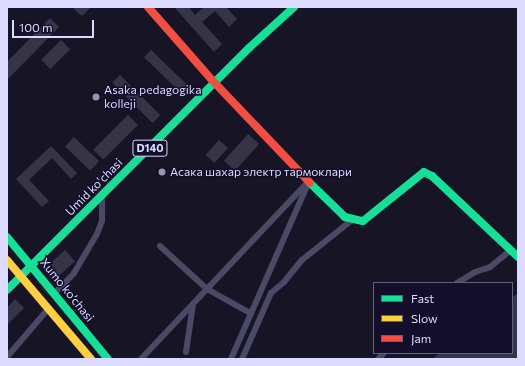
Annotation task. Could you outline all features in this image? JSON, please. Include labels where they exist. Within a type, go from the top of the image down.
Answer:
[{"type":"main road","points":[[148,7],[214,83],[346,217],[352,220],[363,221],[424,172],[432,176],[518,257]]},
{"type":"main road","name":"Umid ko'chasi","points":[[7,290],[214,83],[294,7]]},
{"type":"main road","name":"Xumo ko’chasi","points":[[7,237],[108,359]]},
{"type":"main road","name":"Xumo ko’chasi","points":[[7,260],[91,359]]},
{"type":"street","points":[[141,359],[309,181]]},
{"type":"street","points":[[231,359],[309,181]]},
{"type":"street","points":[[54,294],[74,273],[97,234],[102,221],[102,196]]},
{"type":"street","points":[[242,359],[271,293],[284,282],[302,260],[352,220]]},
{"type":"street","points":[[160,246],[207,289],[250,313]]},
{"type":"street","points":[[459,282],[475,272],[490,267],[511,250]]},
{"type":"street","points":[[186,352],[193,304]]},
{"type":"street","points":[[7,357],[48,309]]},
{"type":"building","points":[[75,7],[91,7],[82,16],[74,9]]},
{"type":"building","points":[[174,7],[189,7],[195,15],[204,7],[226,7],[237,19],[229,27],[215,11],[202,22],[222,44],[214,52]]},
{"type":"building","points":[[50,18],[59,27],[7,80],[7,62]]},
{"type":"building","points":[[61,40],[70,49],[50,69],[41,60]]},
{"type":"building","points":[[151,50],[189,87],[182,94],[144,57]]},
{"type":"building","points":[[120,75],[160,115],[153,123],[112,83]]},
{"type":"building","points":[[128,115],[138,125],[103,160],[93,150]]},
{"type":"building","points":[[248,134],[259,144],[235,171],[224,161]]},
{"type":"building","points":[[74,137],[99,161],[90,171],[65,146]]},
{"type":"building","points":[[219,140],[228,148],[215,163],[206,155]]},
{"type":"building","points":[[51,146],[77,173],[71,179],[52,158],[29,180],[49,201],[42,207],[16,179]]},
{"type":"building","points":[[65,250],[75,261],[55,279],[45,268]]},
{"type":"building","points":[[518,293],[518,359],[432,359],[439,354],[513,354],[513,297]]},
{"type":"building","points":[[15,299],[24,308],[7,325],[7,308]]},
{"type":"traffic: fast","points":[[7,290],[249,48],[294,7]]},
{"type":"traffic: fast","points":[[310,183],[345,217],[363,221],[424,172],[432,176],[518,257]]},
{"type":"traffic: fast","points":[[7,237],[108,359]]},
{"type":"traffic: slow","points":[[7,260],[91,359]]},
{"type":"traffic: jam","points":[[148,7],[212,80],[310,183]]},
{"type":"place","name":"Asaka pedagogika kolleji","points":[[96,97]]},
{"type":"place","name":"Асака шахар электр тармоклари","points":[[162,172]]}]
